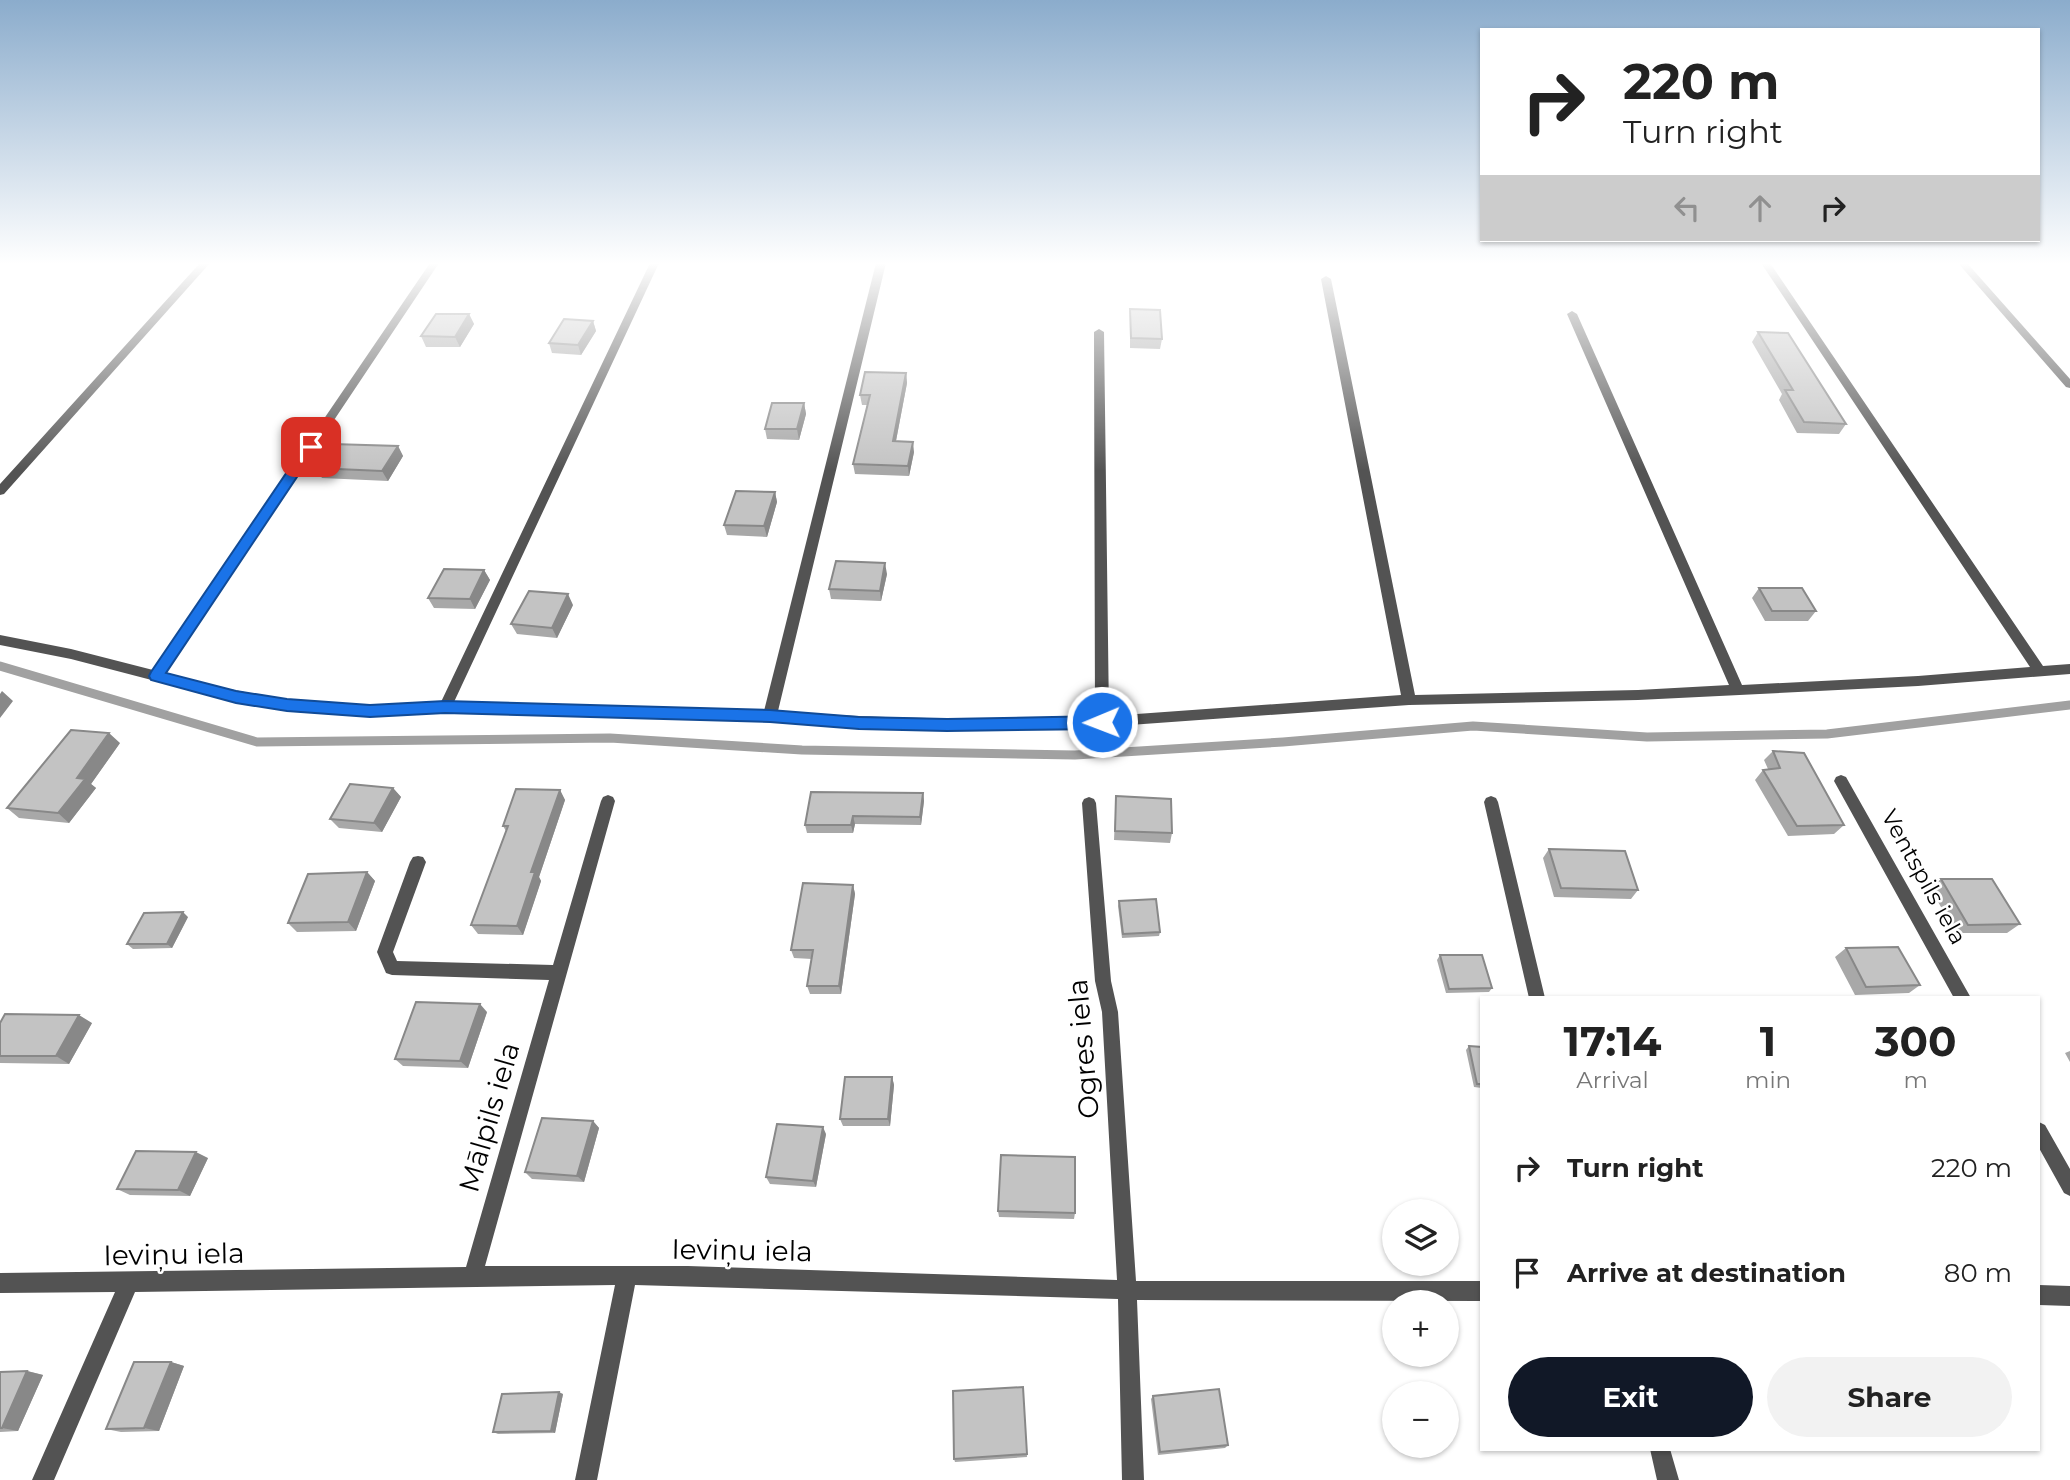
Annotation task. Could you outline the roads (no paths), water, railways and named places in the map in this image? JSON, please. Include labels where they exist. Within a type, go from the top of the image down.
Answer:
[{"type":"street","points":[[0,491],[144,332]]},
{"type":"street","points":[[156,676],[388,332]]},
{"type":"street","points":[[445,707],[622,332]]},
{"type":"street","points":[[770,716],[864,332]]},
{"type":"street","points":[[1099,332],[1102,722]]},
{"type":"street","points":[[1336,332],[1409,699]]},
{"type":"street","points":[[1580,332],[1738,690]]},
{"type":"street","points":[[1811,332],[2039,670]]},
{"type":"street","points":[[2023,332],[2070,385]]},
{"type":"street","points":[[0,640],[236,697],[287,705],[370,711],[445,707],[770,716],[859,723],[1102,722],[1409,699],[1639,695],[1918,681],[2070,668]]},
{"type":"street","name":"Ventspils iela","points":[[1841,781],[1963,996]]},
{"type":"street","name":"Mālpils iela","points":[[473,1276],[608,801]]},
{"type":"street","points":[[1491,802],[1537,996]]},
{"type":"street","name":"Ogres iela","points":[[1089,803],[1103,981],[1110,1012],[1127,1290],[1133,1480]]},
{"type":"street","points":[[418,862],[384,952],[392,968],[557,973]]},
{"type":"street","points":[[2040,1133],[2070,1187]]},
{"type":"street","points":[[586,1480],[627,1275]]},
{"type":"street","name":"Ieviņu iela","points":[[0,1283],[130,1284],[627,1275],[886,1280],[1127,1290],[1480,1291]]},
{"type":"street","points":[[43,1480],[130,1284]]},
{"type":"street","points":[[2040,1295],[2070,1296]]},
{"type":"street","points":[[1661,1451],[1668,1480]]},
{"type":"waterway","points":[[0,666],[257,742],[610,738],[802,750],[1075,755],[1283,742],[1473,726],[1647,737],[1827,734],[2070,705]]}]
